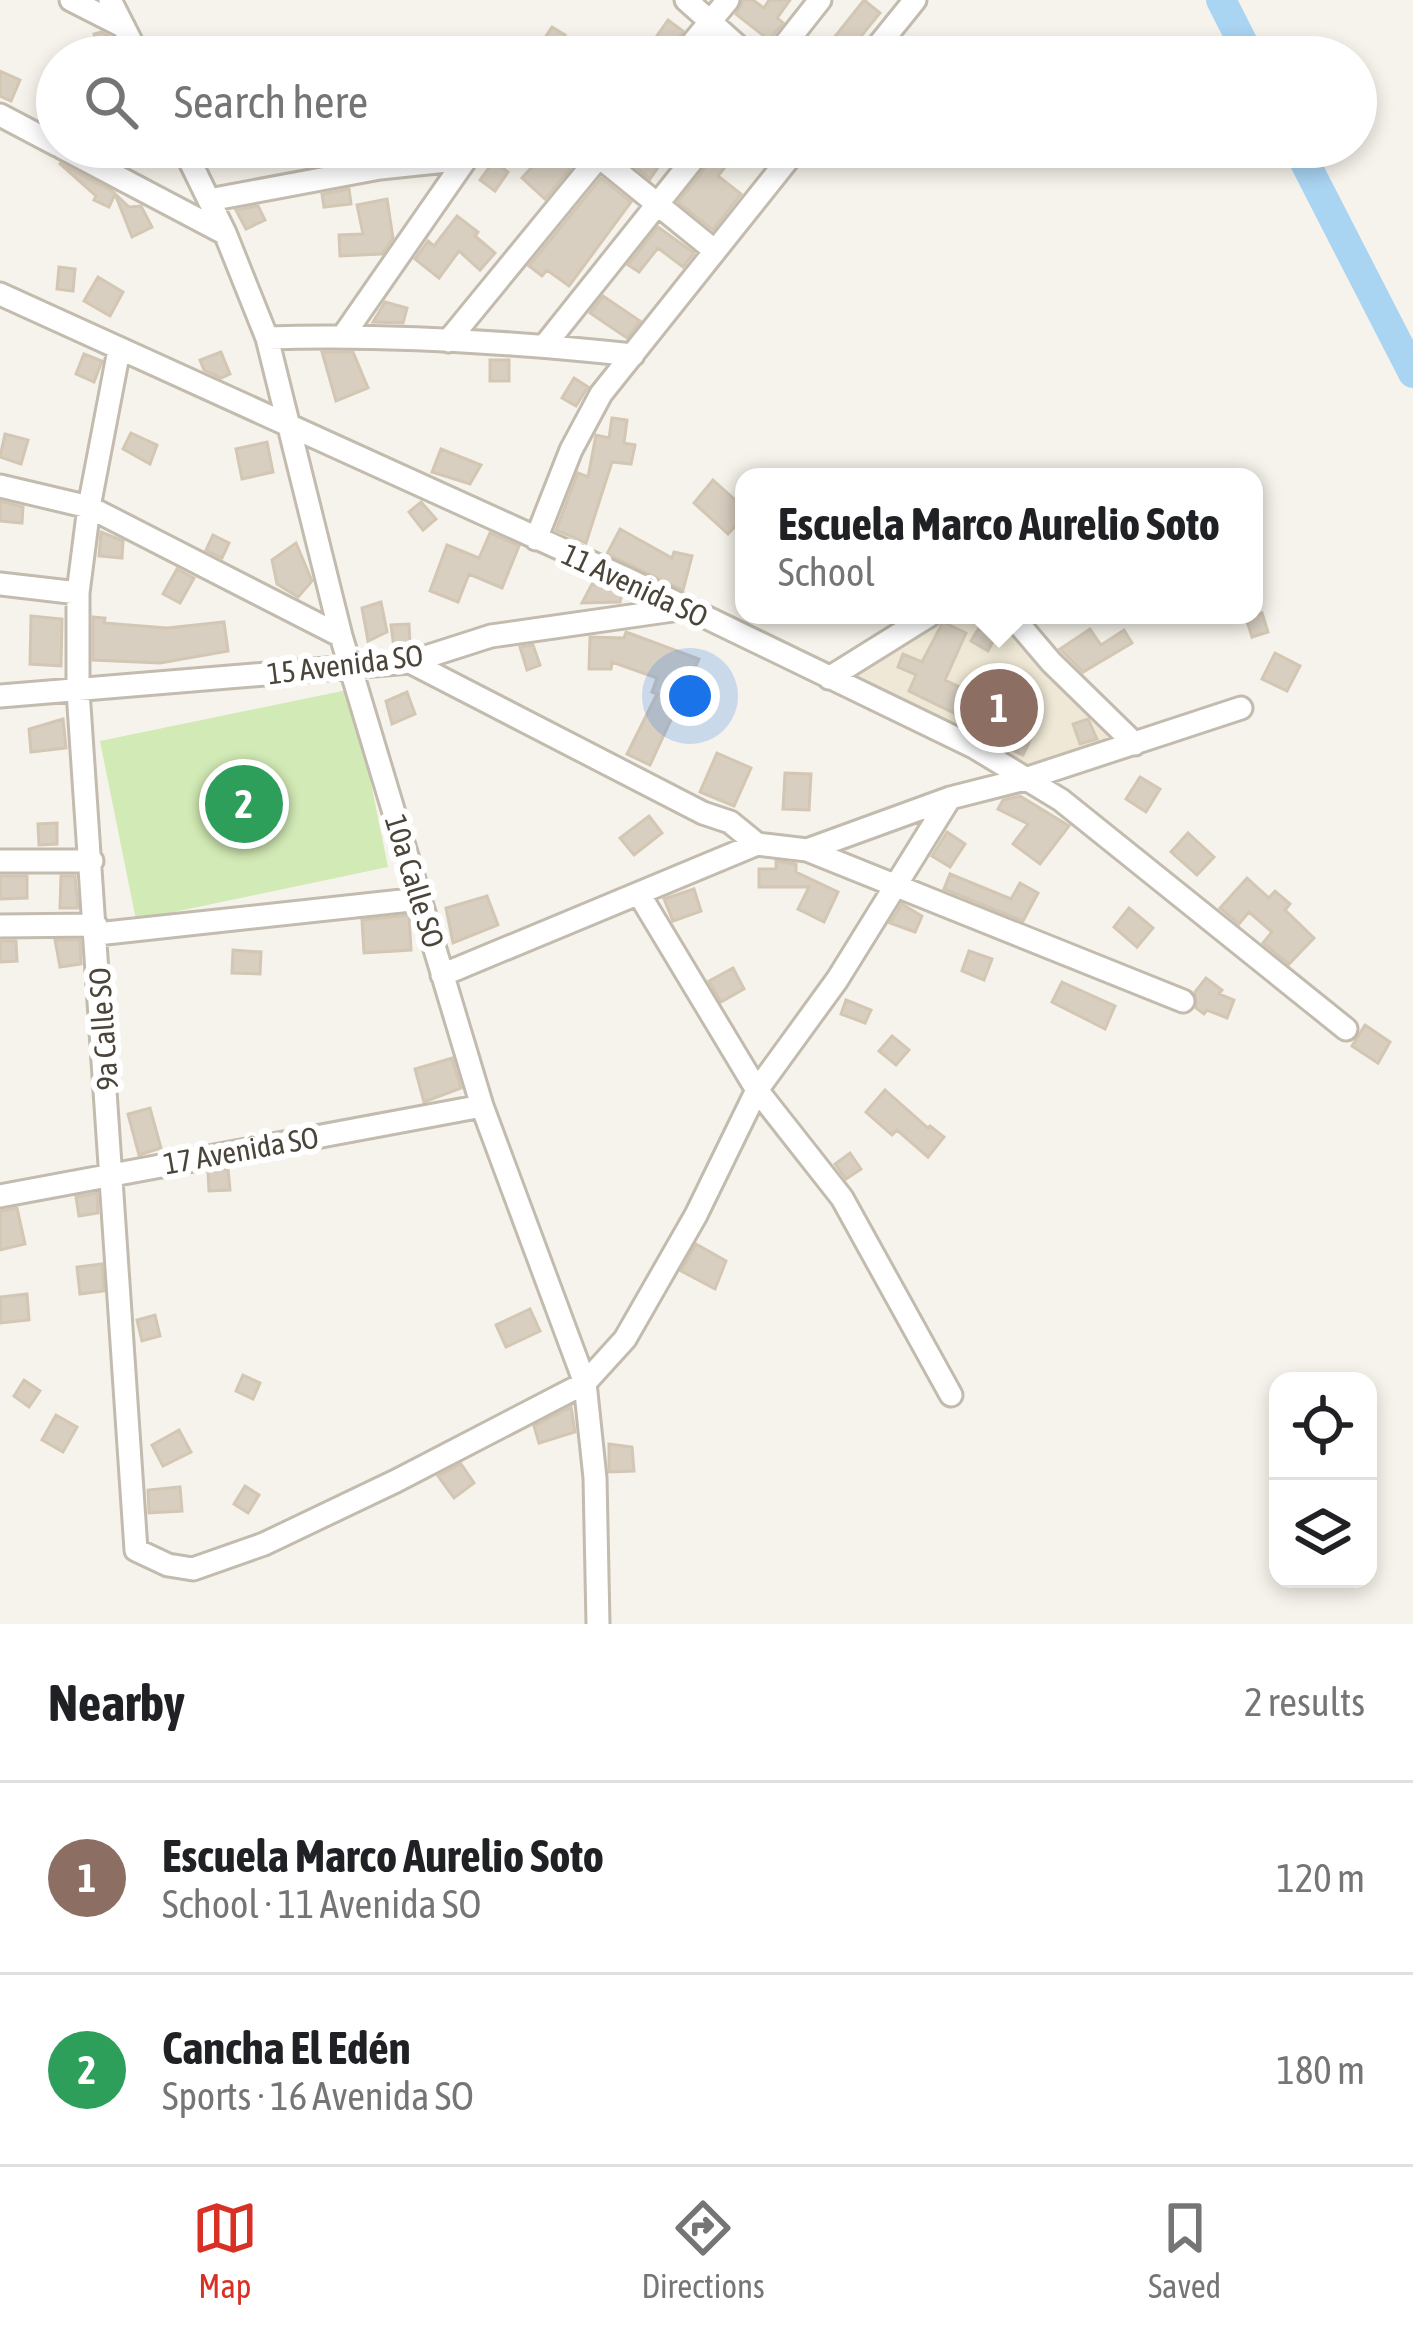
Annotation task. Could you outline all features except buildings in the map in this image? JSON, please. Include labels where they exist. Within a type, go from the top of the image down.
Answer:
[{"type":"street","points":[[71,0],[125,28]]},
{"type":"street","points":[[110,0],[129,36]]},
{"type":"street","points":[[686,0],[725,36]]},
{"type":"street","points":[[699,36],[728,0]]},
{"type":"street","points":[[792,36],[820,0]]},
{"type":"street","points":[[886,36],[914,0]]},
{"type":"street","points":[[0,115],[36,134]]},
{"type":"street","points":[[101,168],[225,233]]},
{"type":"street","name":"10a Calle SO","points":[[193,168],[267,338],[340,636],[442,975],[482,1106],[585,1382],[595,1478],[598,1624]]},
{"type":"street","points":[[209,200],[377,168]]},
{"type":"street","points":[[343,336],[462,168]]},
{"type":"street","points":[[448,340],[584,168]]},
{"type":"street","points":[[618,168],[715,251]]},
{"type":"street","points":[[545,345],[686,168]]},
{"type":"street","points":[[536,539],[601,394],[781,168]]},
{"type":"street","name":"11 Avenida SO","points":[[0,293],[687,608],[974,747],[1061,800],[1346,1029]]},
{"type":"street","points":[[267,338],[448,340],[633,355]]},
{"type":"street","name":"9a Calle SO","points":[[119,350],[78,593],[78,691],[136,1550],[168,1565],[193,1569],[264,1544],[585,1382]]},
{"type":"street","points":[[0,487],[89,507],[340,636]]},
{"type":"street","points":[[0,584],[78,593]]},
{"type":"street","name":"15 Avenida SO","points":[[0,696],[410,662],[491,635],[687,608]]},
{"type":"street","points":[[829,678],[916,624]]},
{"type":"street","points":[[1019,624],[1135,744]]},
{"type":"street","points":[[410,662],[730,822],[757,844]]},
{"type":"street","points":[[807,850],[950,797],[1025,779],[1241,708]]},
{"type":"street","points":[[585,1382],[626,1339],[696,1215],[757,1090],[837,980],[950,797]]},
{"type":"street","points":[[442,975],[757,844],[807,850],[1183,1001]]},
{"type":"street","points":[[0,861],[92,861]]},
{"type":"street","points":[[639,894],[757,1090],[842,1198],[951,1395]]},
{"type":"street","points":[[0,926],[96,929],[420,899]]},
{"type":"street","name":"17 Avenida SO","points":[[0,1196],[482,1106]]},
{"type":"shaded area","points":[[930,624],[1004,624],[1118,740],[1027,767],[848,677]]},
{"type":"green space","points":[[352,689],[388,867],[136,920],[100,741]]},
{"type":"waterway","points":[[1221,0],[1239,36]]},
{"type":"waterway","points":[[1308,168],[1413,373]]},
{"type":"place","name":"Escuela Marco Aurelio Soto","points":[[999,708]]},
{"type":"place","name":"Cancha El Edén","points":[[244,804]]}]
